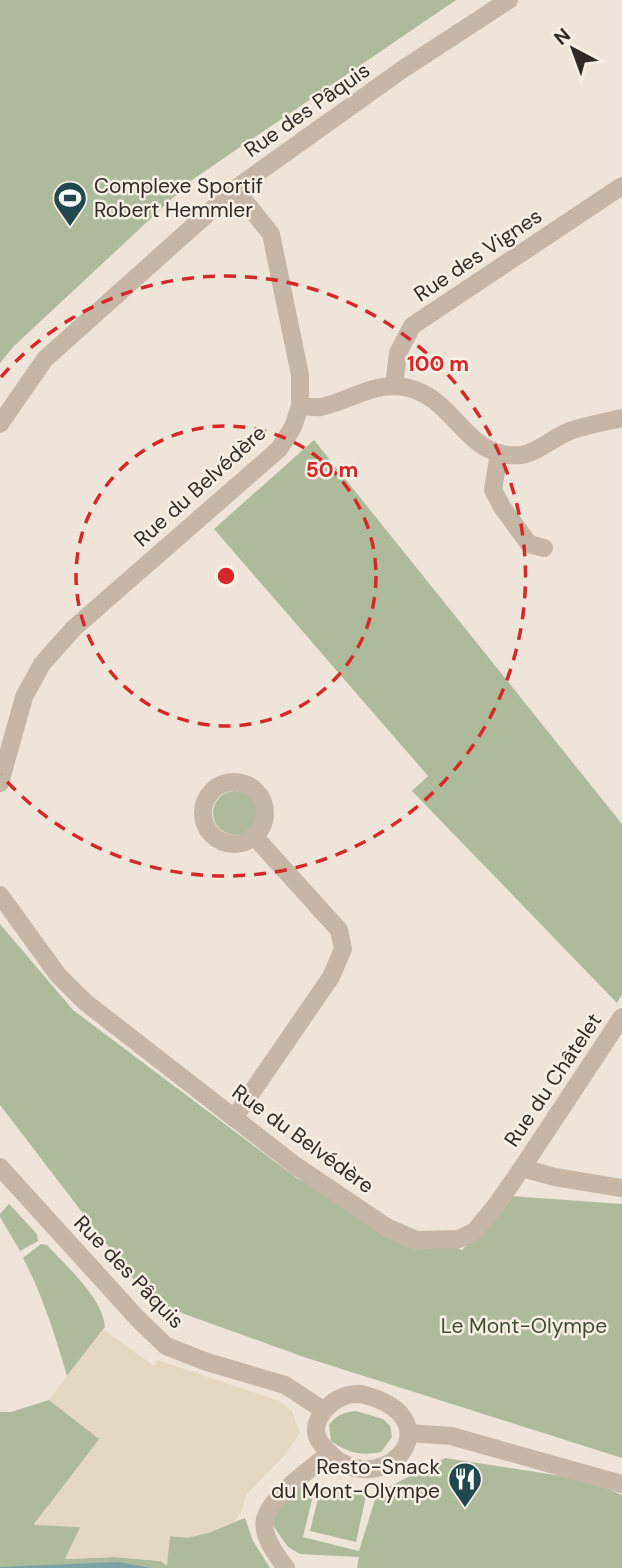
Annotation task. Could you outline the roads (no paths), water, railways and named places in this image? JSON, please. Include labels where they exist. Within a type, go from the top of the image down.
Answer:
[{"type":"street","name":"Rue des Pâquis","points":[[0,424],[45,359],[235,189],[403,69],[509,0]]},
{"type":"street","name":"Rue des Vignes","points":[[394,386],[398,353],[412,326],[622,186]]},
{"type":"street","name":"Rue du Belvédère","points":[[0,783],[24,697],[42,664],[74,628],[279,449],[293,427],[300,406],[300,375],[271,234],[235,189]]},
{"type":"street","points":[[300,406],[320,407],[367,390],[394,386],[422,393],[440,404],[481,447],[499,453],[523,455],[570,431],[622,418]]},
{"type":"street","points":[[499,453],[493,490],[529,544],[544,548]]},
{"type":"street","points":[[234,1118],[331,977],[343,949],[339,930],[254,836]]},
{"type":"street","name":"Rue du Belvédère","points":[[0,895],[58,975],[85,1002],[296,1166],[387,1228],[414,1240],[459,1239],[475,1231],[498,1204],[522,1168]]},
{"type":"street","name":"Rue du Châtelet","points":[[522,1168],[622,1017]]},
{"type":"street","name":"Rue des Pâquis","points":[[0,1167],[138,1319],[166,1346],[207,1362],[285,1385],[323,1410]]},
{"type":"street","points":[[522,1168],[555,1177],[622,1188]]},
{"type":"street","points":[[361,1394],[389,1403],[402,1413],[409,1433],[406,1443],[394,1460],[376,1469],[355,1468],[335,1458],[318,1439],[319,1418],[323,1410],[345,1395],[361,1394]]},
{"type":"street","points":[[409,1433],[451,1436],[622,1484]]},
{"type":"street","points":[[286,1568],[266,1533],[265,1519],[275,1502],[330,1453]]},
{"type":"water","points":[[119,1562],[150,1568],[0,1568],[0,1567]]},
{"type":"place","name":"Complexe Sportif Robert Hemmler","points":[[70,228]]},
{"type":"place","name":"Resto-Snack du Mont-Olympe","points":[[465,1509]]},
{"type":"park label","name":"Le Mont-Olympe","points":[[524,1326]]}]
